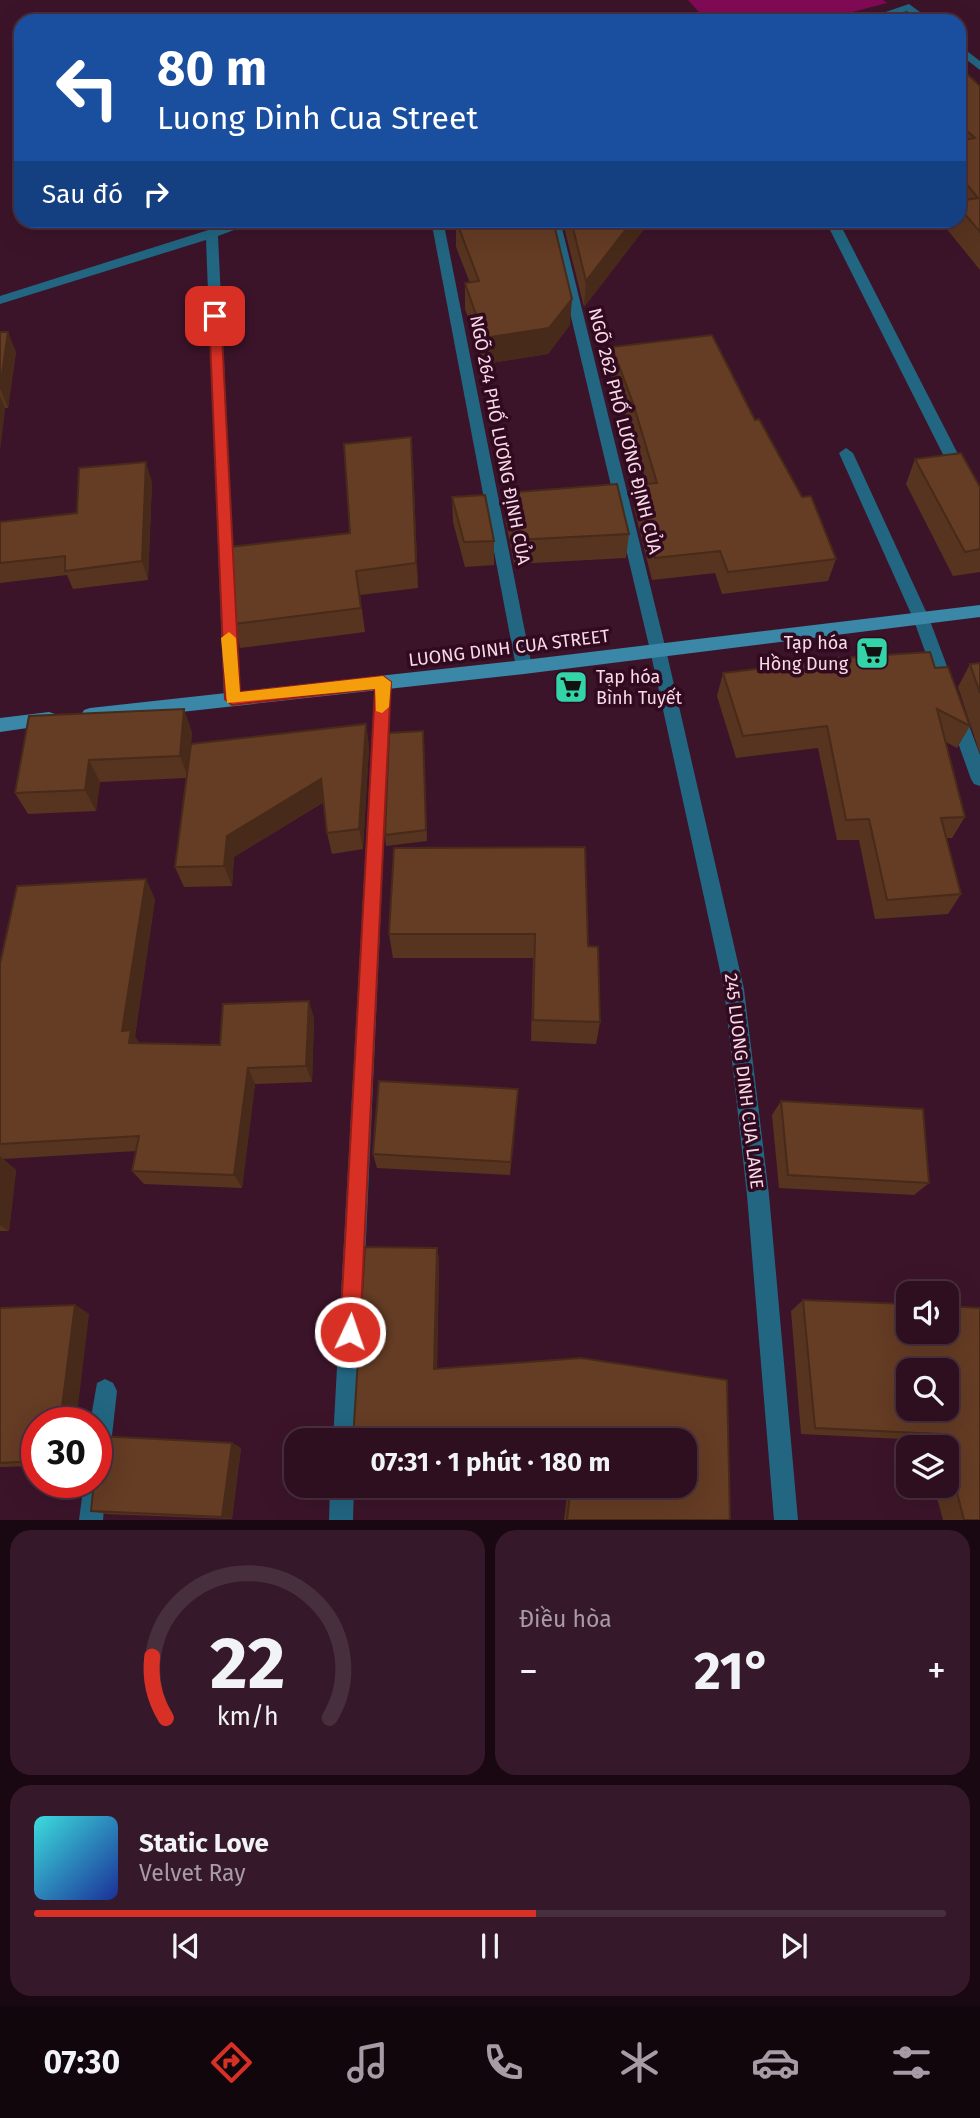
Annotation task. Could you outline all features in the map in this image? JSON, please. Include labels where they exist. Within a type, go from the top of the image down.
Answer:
[{"type":"main road","name":"LUONG DINH CUA STREET","points":[[0,725],[524,667],[980,611]]},
{"type":"street","points":[[886,14],[909,7],[918,14]]},
{"type":"street","points":[[966,54],[980,67]]},
{"type":"street","points":[[0,300],[230,228]]},
{"type":"street","name":"NGÕ 264 PHỐ LƯƠNG ĐỊNH CỦA","points":[[439,228],[524,667]]},
{"type":"street","name":"NGÕ 262 PHỐ LƯƠNG ĐỊNH CỦA","points":[[556,228],[658,650]]},
{"type":"street","points":[[835,228],[980,512]]},
{"type":"street","points":[[212,234],[232,699]]},
{"type":"street","points":[[845,453],[921,618],[980,779]]},
{"type":"street","name":"245 LUONG DINH CUA LANE","points":[[658,650],[734,989],[758,1195],[786,1520]]},
{"type":"street","points":[[346,1428],[383,682]]},
{"type":"street","points":[[103,1407],[105,1391]]},
{"type":"street","points":[[91,1520],[93,1498]]},
{"type":"street","points":[[341,1520],[342,1498]]},
{"type":"shaded area","points":[[688,0],[883,0],[887,3],[845,14],[701,14]]},
{"type":"building","points":[[966,73],[980,86],[980,232],[966,215],[966,200],[978,198],[966,183],[966,140],[975,138],[966,130]]},
{"type":"building","points":[[459,228],[555,228],[572,299],[549,328],[484,338],[465,283],[479,281]]},
{"type":"building","points":[[573,228],[627,228],[586,281]]},
{"type":"building","points":[[0,332],[8,332],[0,388]]},
{"type":"building","points":[[712,335],[755,420],[759,419],[802,497],[811,496],[836,559],[728,572],[720,551],[655,558],[637,485],[657,483],[633,403],[612,347]]},
{"type":"building","points":[[411,437],[416,563],[356,571],[361,608],[234,624],[230,547],[350,533],[344,444]]},
{"type":"building","points":[[961,453],[980,487],[980,549],[965,552],[915,459]]},
{"type":"building","points":[[146,462],[142,561],[65,571],[65,556],[0,563],[0,522],[77,513],[79,468]]},
{"type":"building","points":[[617,484],[629,534],[515,540],[505,493]]},
{"type":"building","points":[[485,495],[494,541],[464,542],[452,497]]},
{"type":"building","points":[[930,652],[935,668],[948,667],[970,726],[937,709],[965,817],[941,818],[961,894],[887,900],[869,819],[846,820],[827,726],[743,736],[723,673],[840,659],[837,658]]},
{"type":"building","points":[[980,663],[980,693],[970,664]]},
{"type":"building","points":[[184,709],[180,756],[89,760],[85,790],[15,793],[29,716]]},
{"type":"building","points":[[366,724],[359,829],[327,833],[321,779],[227,836],[224,866],[175,867],[191,744]]},
{"type":"building","points":[[423,731],[426,830],[385,835],[389,733]]},
{"type":"building","points":[[585,847],[588,946],[598,947],[600,1022],[533,1020],[535,934],[389,934],[394,848]]},
{"type":"building","points":[[146,879],[122,1031],[131,1030],[129,1043],[220,1045],[223,1004],[309,1001],[306,1066],[248,1068],[234,1175],[132,1171],[139,1136],[0,1144],[0,964],[17,886]]},
{"type":"building","points":[[379,1081],[518,1089],[511,1162],[373,1154]]},
{"type":"building","points":[[781,1101],[923,1109],[929,1183],[788,1175]]},
{"type":"building","points":[[365,1247],[437,1248],[434,1369],[581,1358],[727,1380],[730,1520],[567,1520],[570,1498],[697,1498],[697,1428],[354,1428]]},
{"type":"building","points":[[803,1300],[896,1304],[896,1344],[959,1344],[959,1307],[980,1308],[980,1520],[964,1520],[958,1498],[959,1435],[815,1428]]},
{"type":"building","points":[[75,1305],[62,1407],[21,1407],[21,1462],[0,1463],[0,1308]]},
{"type":"building","points":[[112,1437],[232,1443],[222,1517],[91,1511],[92,1498],[112,1498]]},
{"type":"slow traffic","points":[[229,638],[232,699],[383,682],[382,707]]},
{"type":"place","name":"Tạp hóa Hồng Dung","points":[[872,653]]},
{"type":"place","name":"Tạp hóa Bình Tuyết","points":[[571,687]]},
{"type":"route","points":[[215,316],[232,699],[383,682],[350,1332]]}]
